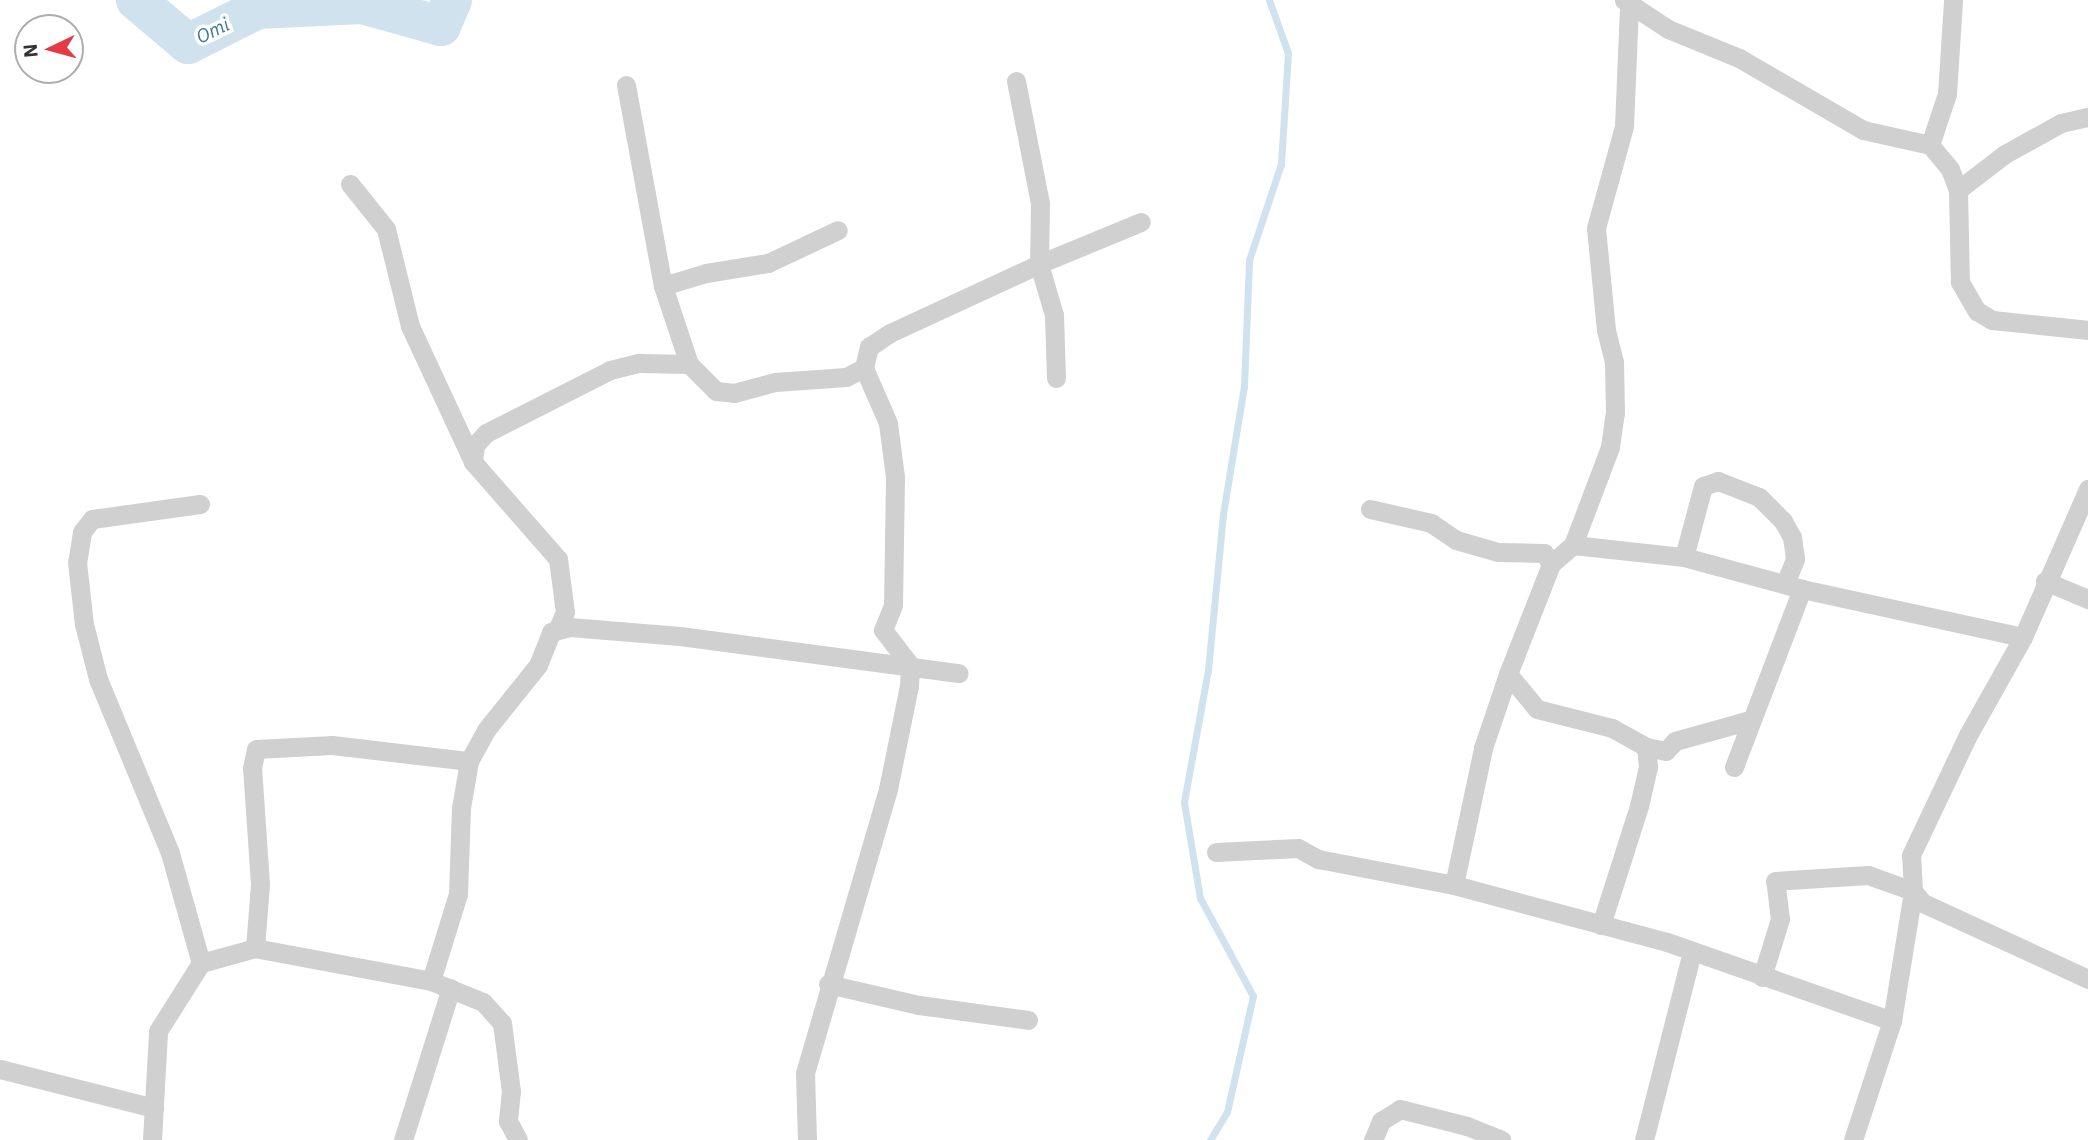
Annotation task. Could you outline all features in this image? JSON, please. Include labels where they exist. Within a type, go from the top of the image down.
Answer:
[{"type":"street","points":[[1930,145],[1947,94],[1953,0]]},
{"type":"street","points":[[1626,3],[1668,29],[1739,58],[1863,130],[1930,145],[1950,169],[1958,190],[1960,282],[1977,311],[1993,320],[2088,330]]},
{"type":"street","points":[[1454,885],[1483,748],[1508,674],[1551,564],[1573,545],[1609,447],[1615,413],[1614,362],[1606,330],[1596,228],[1624,126],[1626,3]]},
{"type":"street","points":[[1016,81],[1040,203],[1039,264],[1054,315],[1056,379]]},
{"type":"street","points":[[626,85],[663,286],[689,364],[716,391],[734,393],[775,382],[846,377],[864,368]]},
{"type":"street","points":[[1958,190],[2005,155],[2061,123],[2088,117]]},
{"type":"street","points":[[350,184],[386,229],[410,326],[474,462],[558,559],[565,612],[558,628]]},
{"type":"street","points":[[807,1140],[805,1073],[828,984],[888,789],[910,665],[883,630],[893,605],[895,477],[888,423],[864,368],[869,347],[890,333],[1039,264],[1142,222]]},
{"type":"street","points":[[663,286],[706,273],[768,263],[838,230]]},
{"type":"street","points":[[474,462],[475,445],[486,433],[610,370],[639,363],[689,364]]},
{"type":"street","points":[[1684,557],[1703,486],[1718,481],[1759,497],[1783,522],[1792,537],[1795,559],[1793,586],[1734,767]]},
{"type":"street","points":[[1853,1140],[1892,1021],[1913,891],[1911,855],[1968,735],[2023,637],[2045,581],[2088,489]]},
{"type":"street","points":[[200,504],[92,519],[82,531],[77,562],[84,624],[98,680],[170,853],[201,963]]},
{"type":"street","points":[[1370,509],[1431,523],[1456,540],[1498,552],[1544,553],[1551,564]]},
{"type":"street","points":[[1573,545],[1684,557],[1793,586],[2023,637]]},
{"type":"street","points":[[2045,581],[2088,599]]},
{"type":"street","points":[[431,981],[458,894],[461,808],[469,761],[486,730],[538,665],[551,632],[558,628],[680,636],[959,673]]},
{"type":"street","points":[[1508,674],[1537,709],[1612,728],[1646,747],[1667,751],[1675,741],[1750,720]]},
{"type":"street","points":[[255,948],[260,884],[251,768],[256,749],[332,745],[469,761]]},
{"type":"street","points":[[1601,925],[1639,806],[1648,767],[1646,747]]},
{"type":"street","points":[[1216,852],[1298,848],[1318,859],[1454,885],[1692,951],[1892,1021]]},
{"type":"street","points":[[1762,977],[1780,919],[1775,881],[1868,875],[1913,891],[1923,903],[2088,979]]},
{"type":"street","points":[[152,1140],[158,1031],[201,963],[255,948],[431,981],[483,1002],[502,1023],[511,1091],[508,1121],[518,1140]]},
{"type":"street","points":[[1644,1140],[1692,951]]},
{"type":"street","points":[[828,984],[919,1005],[1028,1020]]},
{"type":"street","points":[[403,1140],[451,988]]},
{"type":"street","points":[[0,1069],[154,1108]]},
{"type":"street","points":[[1373,1140],[1381,1121],[1400,1109],[1467,1126],[1501,1140]]},
{"type":"waterway","name":"Omi","points":[[136,0],[188,44],[258,9],[362,4],[441,26],[452,0]]},
{"type":"waterway","points":[[1210,1140],[1227,1112],[1253,996],[1200,898],[1184,802],[1208,670],[1223,514],[1244,386],[1249,260],[1281,164],[1288,53],[1269,0]]}]
